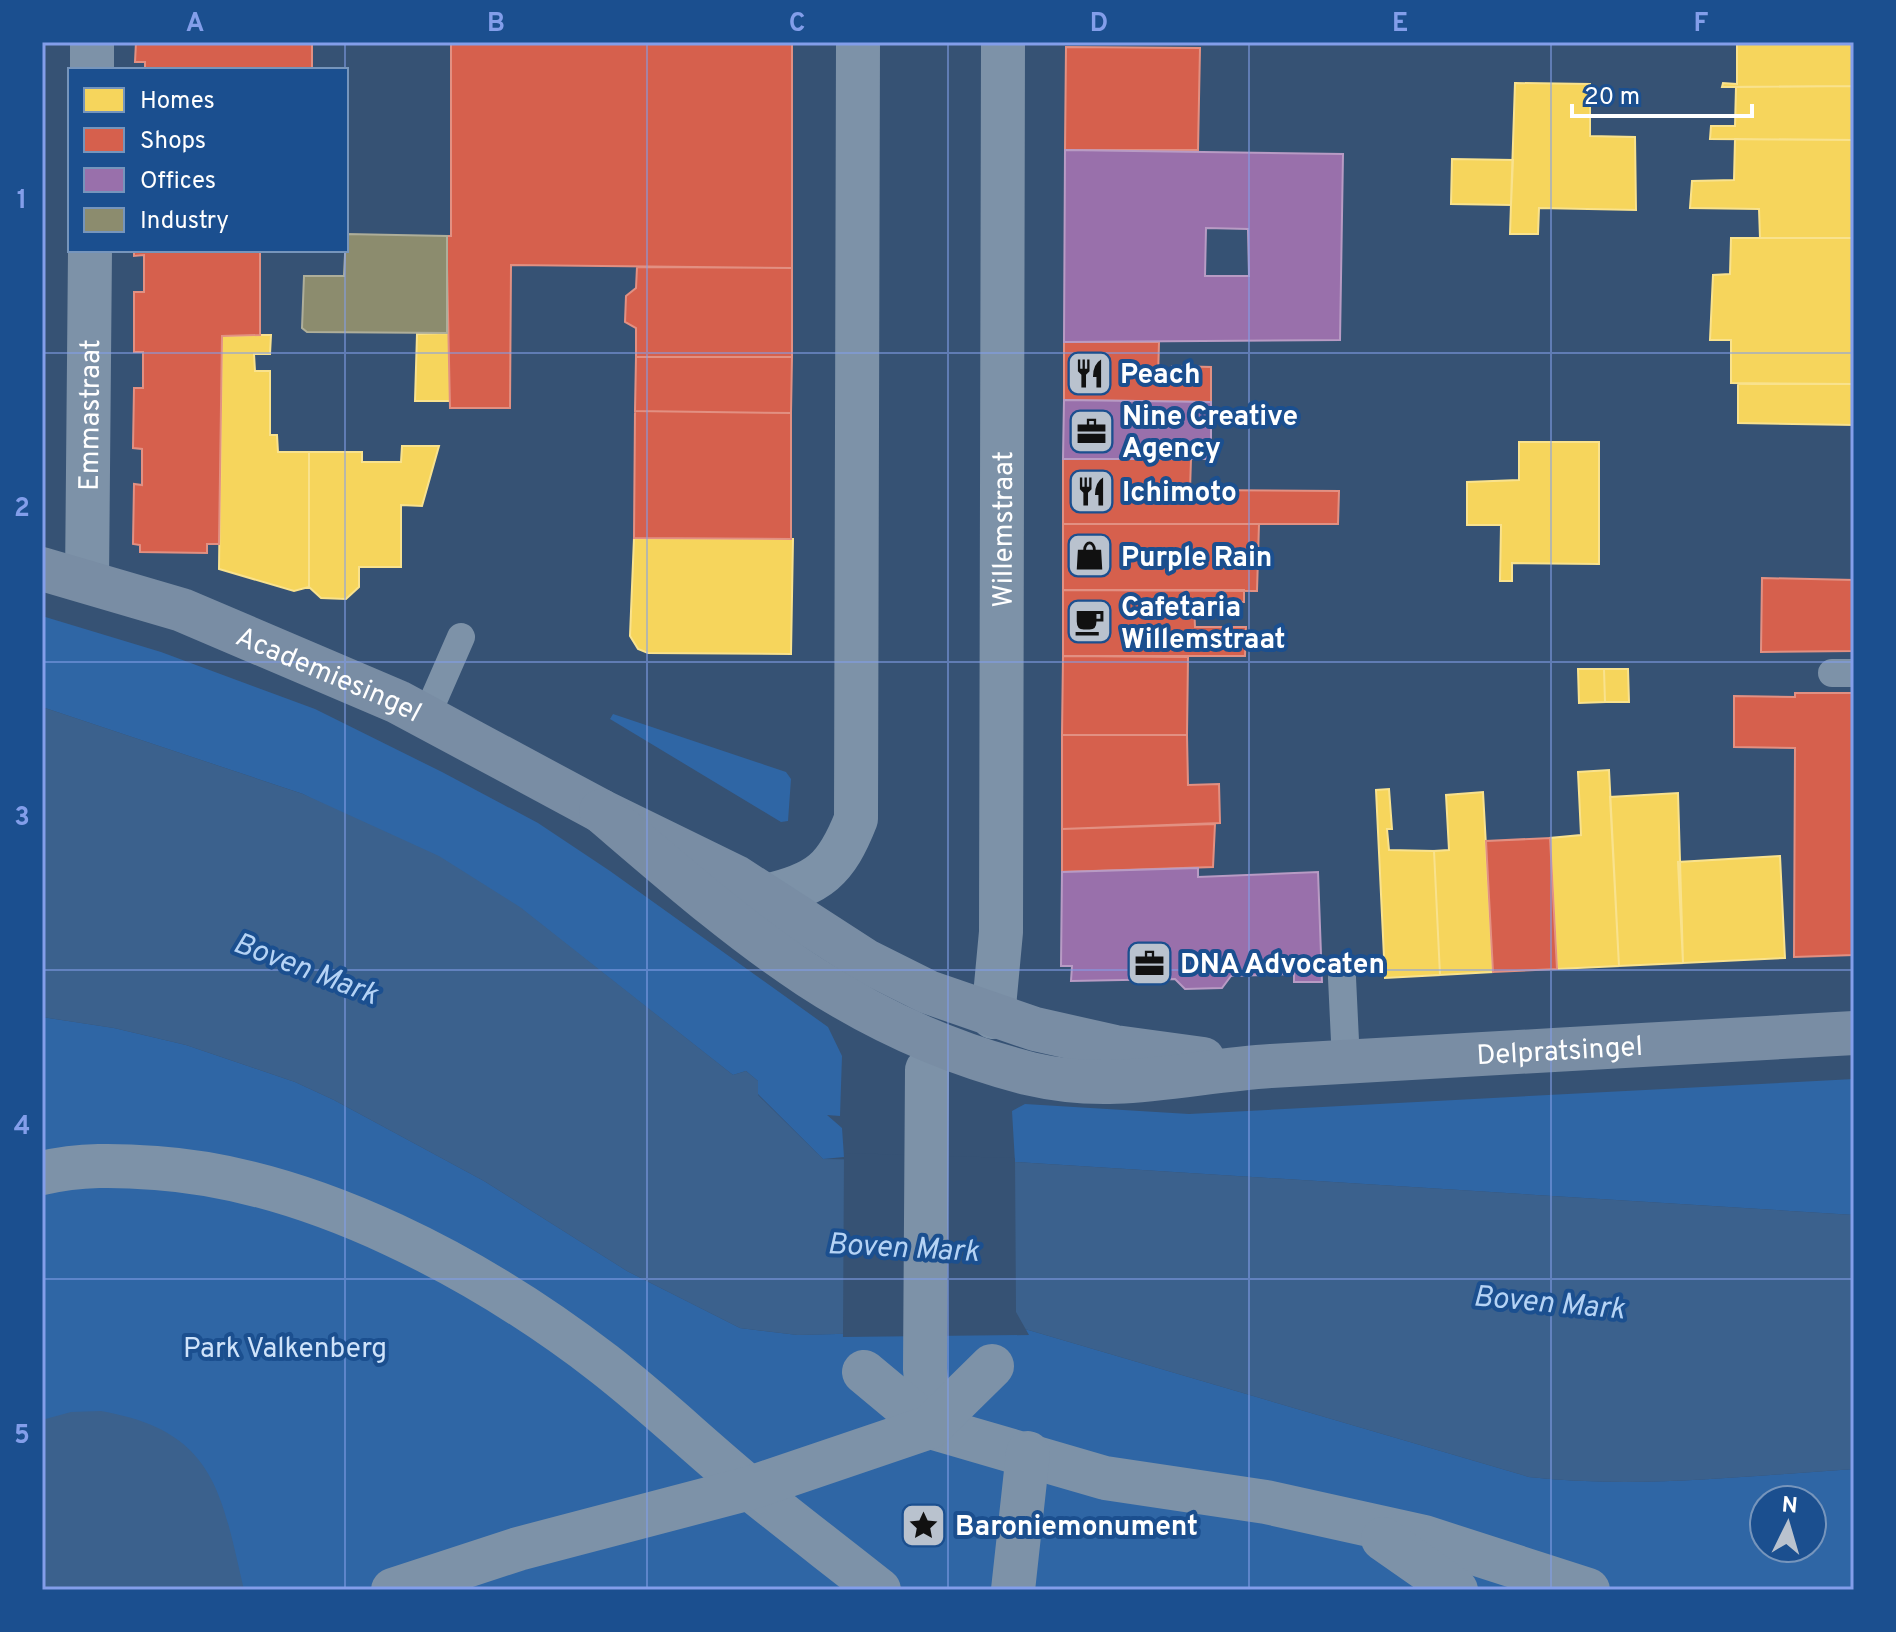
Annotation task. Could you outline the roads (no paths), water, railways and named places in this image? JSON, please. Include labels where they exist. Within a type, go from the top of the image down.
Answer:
[{"type":"street","points":[[92,42],[92,68]]},
{"type":"street","points":[[766,896],[805,886],[820,876],[845,847],[856,819],[858,42]]},
{"type":"street","name":"Willemstraat","points":[[993,1017],[1001,932],[1003,42]]},
{"type":"street","name":"Emmastraat","points":[[87,581],[90,252]]},
{"type":"street","name":"Academiesingel","points":[[42,569],[182,610],[398,702],[601,811],[736,877],[866,961],[928,992]]},
{"type":"street","name":"Academiesingel","points":[[601,811],[714,907],[792,968],[927,1054]]},
{"type":"street","name":"Delpratsingel","points":[[928,992],[993,1017],[1115,1047],[1265,1066]]},
{"type":"street","name":"Delpratsingel","points":[[927,1054],[1082,1082],[1154,1082],[1265,1066],[1854,1033]]},
{"type":"street","points":[[927,1054],[925,1369],[930,1427]]},
{"type":"street","points":[[42,1173],[70,1166],[119,1165],[221,1175],[351,1217],[441,1261],[529,1311],[650,1398],[750,1488],[879,1590]]},
{"type":"street","points":[[393,1590],[518,1549],[750,1488],[930,1427],[992,1366]]},
{"type":"street","points":[[864,1372],[930,1427],[1028,1453],[1105,1478],[1266,1502],[1352,1520],[1500,1559],[1588,1590]]},
{"type":"street","points":[[1013,1590],[1028,1453]]},
{"type":"street","points":[[1352,1520],[1413,1556],[1456,1590]]},
{"type":"lane","points":[[426,717],[461,637]]},
{"type":"lane","points":[[1342,978],[1346,1062]]},
{"type":"water","name":"Boven Mark","points":[[42,707],[303,794],[439,856],[520,907],[733,1075],[746,1071],[758,1081],[758,1095],[823,1159],[1015,1162],[1854,1215],[1854,1469],[1651,1482],[1529,1477],[1025,1329],[798,1335],[740,1328],[627,1271],[484,1181],[295,1082],[186,1045],[114,1028],[42,1017]]},
{"type":"water","points":[[101,1411],[139,1420],[168,1433],[190,1450],[207,1471],[228,1523],[244,1590],[42,1590],[42,1420],[71,1412]]},
{"type":"place","name":"Peach","points":[[1089,373]]},
{"type":"place","name":"Nine Creative Agency","points":[[1091,431]]},
{"type":"place","name":"Ichimoto","points":[[1091,491]]},
{"type":"place","name":"Purple Rain","points":[[1090,556]]},
{"type":"place","name":"Cafetaria Willemstraat","points":[[1090,622]]},
{"type":"place","name":"DNA Advocaten","points":[[1149,963]]},
{"type":"place","name":"Baroniemonument","points":[[924,1525]]},
{"type":"park label","name":"Park Valkenberg","points":[[285,1347]]}]
